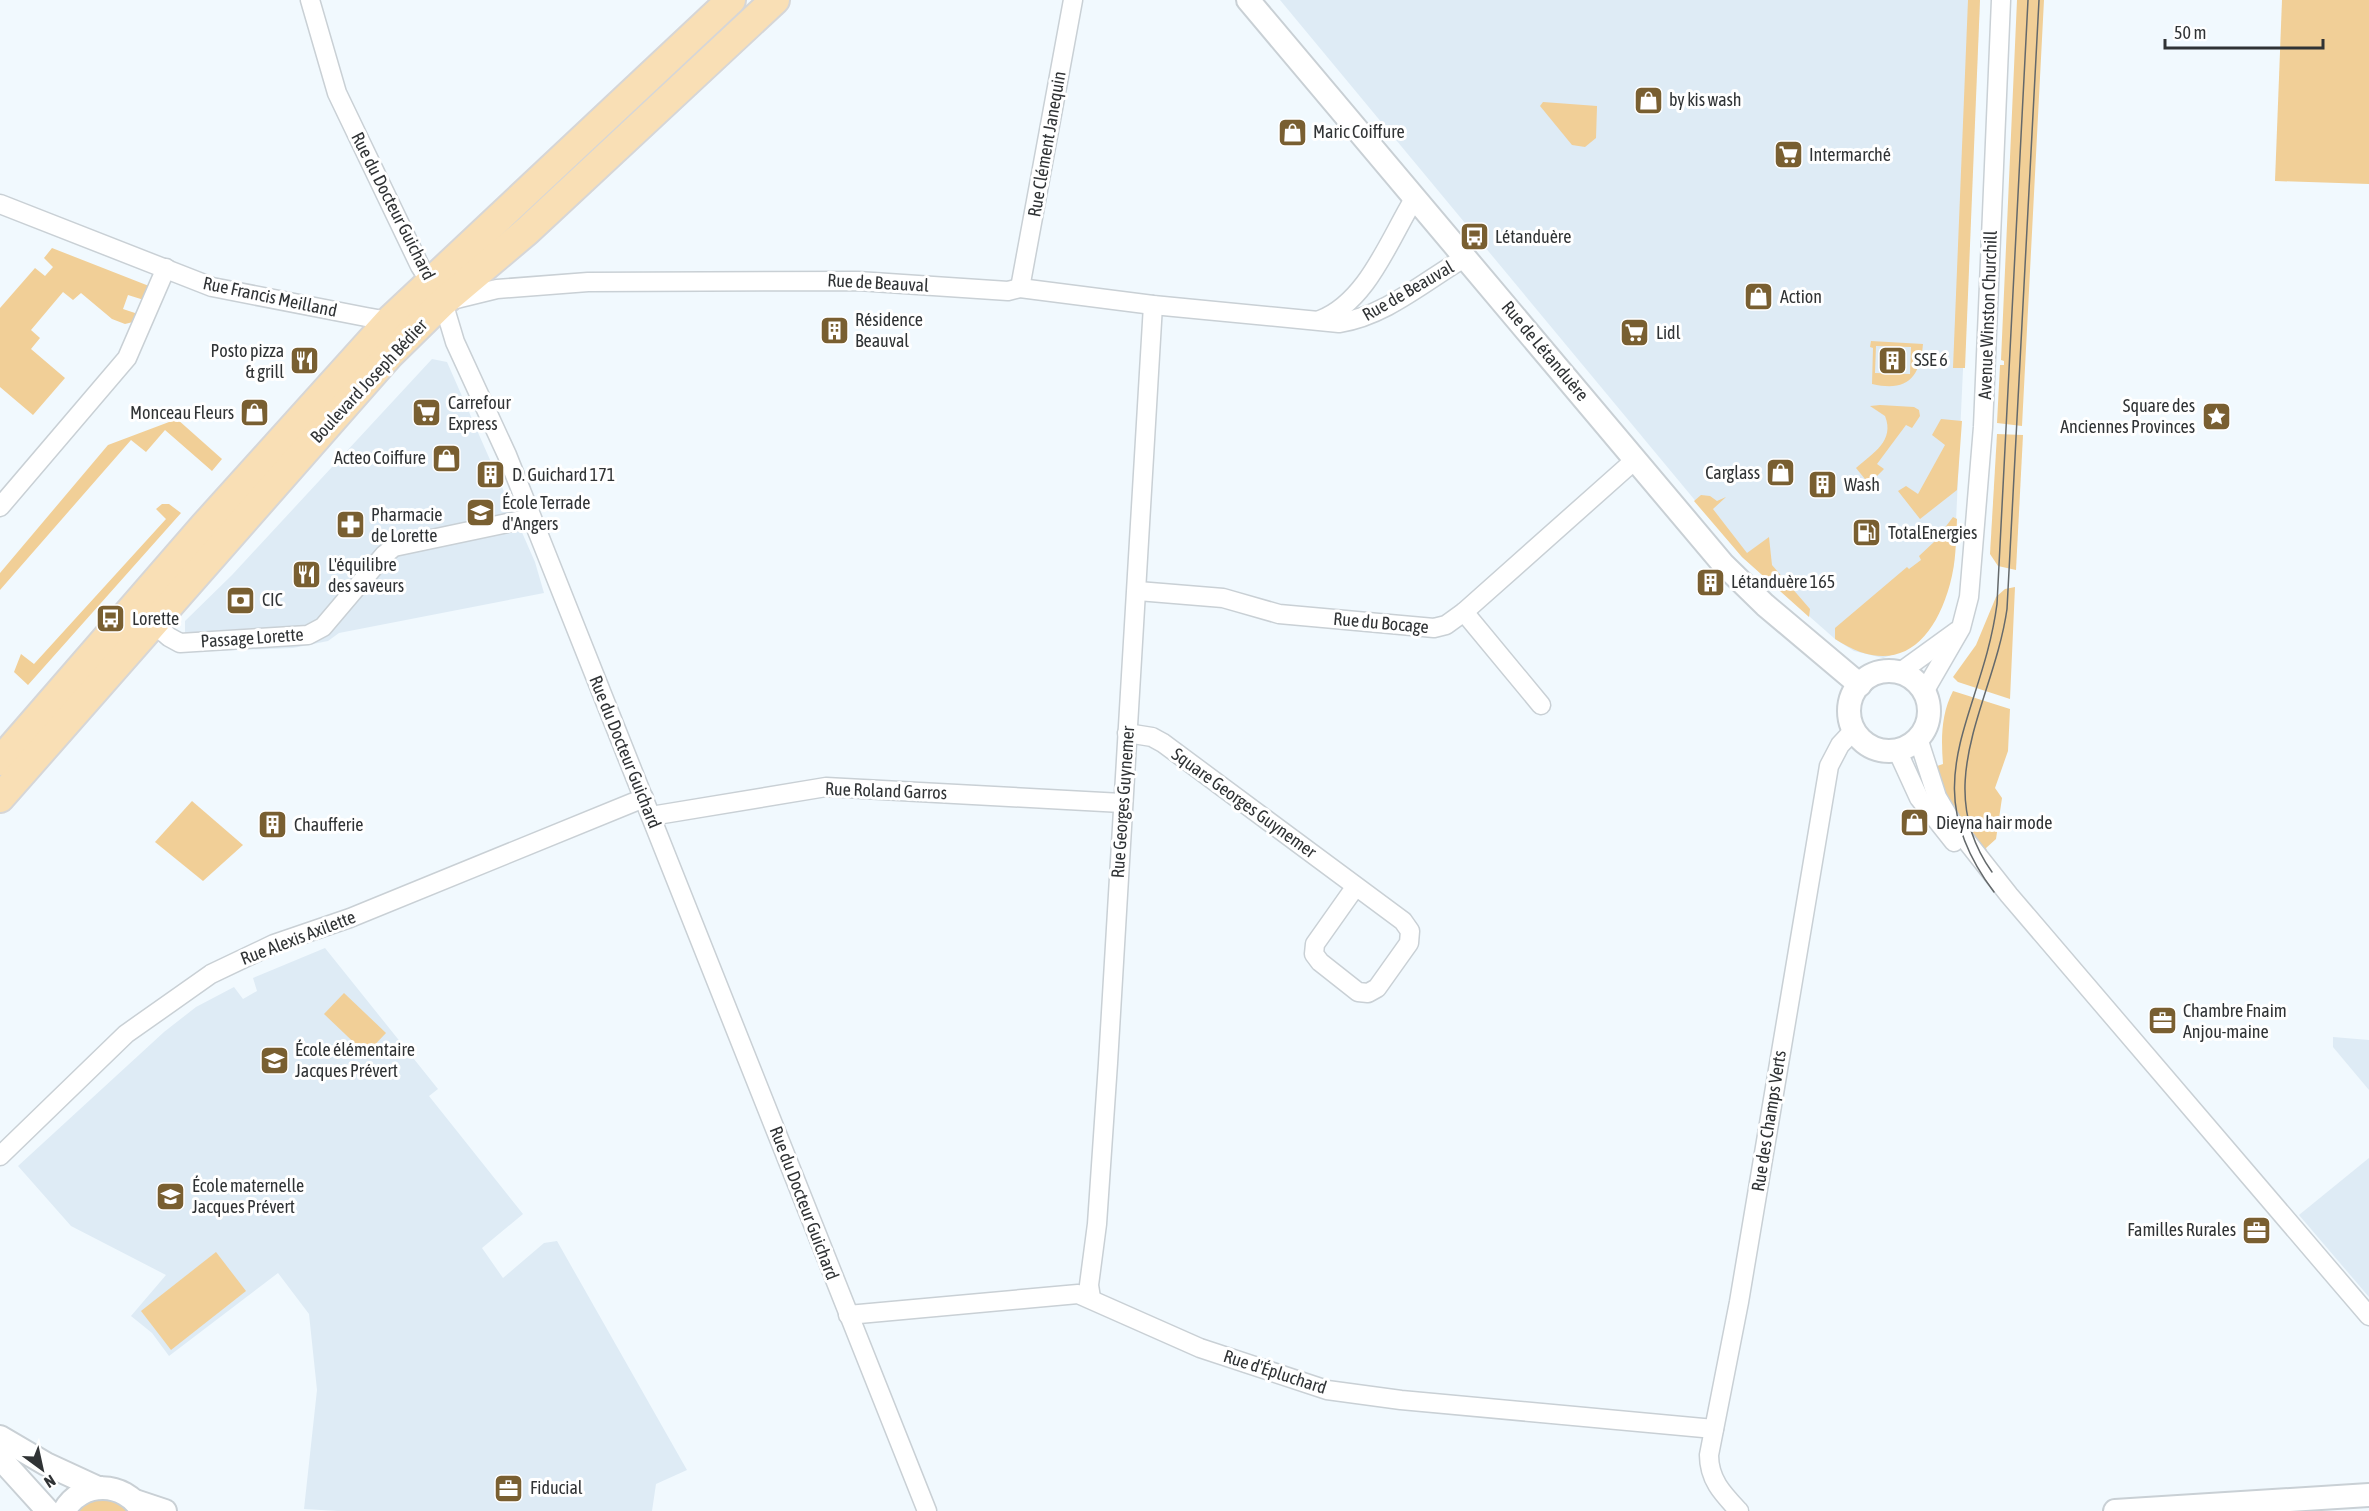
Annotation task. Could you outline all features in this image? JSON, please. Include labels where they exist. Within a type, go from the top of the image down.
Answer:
[{"type":"main road","name":"Boulevard Joseph Bédier","points":[[0,798],[390,354],[437,292],[731,0]]},
{"type":"main road","name":"Boulevard Joseph Bédier","points":[[0,761],[211,518],[389,321],[437,292],[527,231],[775,0]]},
{"type":"street","name":"Rue du Docteur Guichard","points":[[310,0],[338,93],[420,266],[437,292],[454,342],[507,455],[927,1511]]},
{"type":"street","name":"Rue Clément Janequin","points":[[1020,288],[1073,0]]},
{"type":"street","name":"Rue de Létanduère","points":[[1248,0],[1723,564],[1765,605],[1860,685]]},
{"type":"street","name":"Avenue Winston Churchill","points":[[1924,692],[1961,628],[1969,597],[1983,428],[2001,0]]},
{"type":"street","name":"Rue de Beauval","points":[[1313,323],[1338,312],[1358,295],[1414,199]]},
{"type":"street","name":"Rue Francis Meilland","points":[[0,204],[212,287],[389,321]]},
{"type":"street","name":"Rue de Beauval","points":[[437,292],[588,282],[858,281],[1008,291],[1020,288],[1153,306],[1313,323],[1359,320],[1466,257]]},
{"type":"street","points":[[0,507],[127,358],[166,268]]},
{"type":"street","name":"Rue Georges Guynemer","points":[[1091,1298],[1089,1285],[1097,1224],[1122,803],[1138,591],[1153,306]]},
{"type":"street","name":"Rue du Bocage","points":[[1138,591],[1222,597],[1279,614],[1434,628],[1446,625],[1464,612],[1636,459]]},
{"type":"street","name":"Passage Lorette","points":[[154,624],[169,638],[180,643],[308,635],[323,627],[384,555],[394,547],[531,518]]},
{"type":"street","points":[[1464,612],[1541,705]]},
{"type":"street","points":[[1899,673],[1961,628]]},
{"type":"street","points":[[1899,673],[1916,682],[1924,692],[1929,716],[1918,738],[1897,750],[1873,747],[1854,730],[1849,710],[1860,685],[1876,674],[1899,673]]},
{"type":"street","name":"Rue des Champs Verts","points":[[1739,1511],[1712,1476],[1709,1455],[1738,1305],[1829,766],[1840,745],[1854,730]]},
{"type":"street","name":"Square Georges Guynemer","points":[[1127,733],[1158,740],[1356,886],[1403,921],[1410,931],[1409,943],[1377,988],[1368,993],[1358,992],[1320,962],[1314,954],[1315,944],[1356,886]]},
{"type":"street","points":[[1918,738],[1937,797],[1953,824],[2369,1316]]},
{"type":"street","points":[[1897,750],[1919,798],[1994,892]]},
{"type":"street","name":"Rue Roland Garros","points":[[651,816],[825,787],[1122,803]]},
{"type":"street","name":"Rue Alexis Axilette","points":[[0,1156],[126,1034],[211,974],[274,944],[350,918],[644,798]]},
{"type":"street","name":"Rue d'Épluchard","points":[[849,1315],[1067,1295],[1091,1298],[1200,1348],[1327,1390],[1424,1402],[1714,1429]]},
{"type":"street","points":[[0,1437],[46,1464],[98,1488],[118,1490],[139,1506],[165,1511]]},
{"type":"street","points":[[0,1458],[48,1511]]},
{"type":"street","points":[[64,1511],[77,1496],[98,1488]]},
{"type":"street","points":[[2115,1511],[2369,1495]]},
{"type":"shaded area","points":[[1280,0],[1980,0],[1954,565],[1943,603],[1918,641],[1905,650],[1883,658],[1854,651],[1835,639],[1742,557]]},
{"type":"shaded area","points":[[1968,0],[1980,0],[1965,368],[1953,368]]},
{"type":"shaded area","points":[[2017,0],[2044,0],[2022,426],[1997,423],[2000,365],[2004,365],[2004,361],[2001,360]]},
{"type":"shaded area","points":[[2282,0],[2369,0],[2369,184],[2275,181]]},
{"type":"shaded area","points":[[1543,102],[1597,106],[1596,138],[1585,147],[1572,145],[1540,106]]},
{"type":"shaded area","points":[[52,248],[149,286],[144,300],[128,295],[123,309],[138,314],[133,322],[125,324],[112,319],[81,293],[73,300],[63,292],[31,330],[40,338],[31,349],[65,378],[33,415],[0,387],[0,308],[35,268],[45,276],[53,267],[44,258]]},
{"type":"shaded area","points":[[1871,341],[1923,344],[1919,366],[1915,374],[1903,384],[1894,386],[1872,384],[1873,348],[1870,347]],"holes":[[[1876,346],[1911,347],[1910,374],[1875,373]]]},
{"type":"shaded area","points":[[432,359],[447,362],[535,562],[544,593],[339,633],[328,641],[293,648],[185,652],[185,621],[232,575]]},
{"type":"shaded area","points":[[1870,406],[1914,407],[1919,410],[1920,416],[1912,428],[1906,425],[1877,464],[1884,469],[1869,484],[1856,468],[1881,446],[1885,439],[1887,425],[1885,416]]},
{"type":"shaded area","points":[[177,419],[222,459],[212,471],[165,430],[146,452],[131,440],[0,590],[0,573],[108,445]]},
{"type":"shaded area","points":[[1941,419],[1962,421],[1957,490],[1920,519],[1898,491],[1906,486],[1918,494],[1945,445],[1932,435]]},
{"type":"shaded area","points":[[1997,434],[2023,435],[2016,570],[1998,566],[1990,554]]},
{"type":"shaded area","points":[[1701,495],[1710,496],[1717,501],[1726,497],[1713,509],[1747,553],[1769,537],[1772,565],[1810,609],[1809,617],[1742,557],[1694,501]]},
{"type":"shaded area","points":[[162,504],[169,504],[181,513],[28,685],[14,672],[21,654],[34,664],[166,519],[156,509]]},
{"type":"shaded area","points":[[1953,517],[1957,519],[1955,560],[1950,584],[1943,606],[1922,639],[1908,649],[1893,655],[1875,656],[1856,650],[1835,639],[1835,628],[1907,567],[1909,569],[1921,560],[1919,556],[1934,542]]},
{"type":"shaded area","points":[[2015,587],[2010,699],[1958,682],[1953,677],[1976,645],[1996,597],[2005,589]]},
{"type":"shaded area","points":[[1953,691],[2010,709],[2008,751],[1995,788],[2002,798],[1996,839],[1986,848],[1988,855],[1952,811],[1937,766],[1943,764],[1943,727],[1946,709]]},
{"type":"shaded area","points":[[192,801],[243,845],[203,881],[155,842]]},
{"type":"shaded area","points":[[325,948],[438,1089],[429,1096],[523,1214],[482,1248],[503,1278],[544,1243],[557,1241],[687,1470],[656,1484],[652,1511],[338,1511],[304,1509],[317,1390],[309,1314],[278,1273],[169,1356],[152,1333],[131,1316],[166,1275],[71,1226],[18,1166],[164,1032],[196,1007],[234,987],[243,999],[257,991],[253,978]]},
{"type":"shaded area","points":[[344,993],[386,1033],[366,1054],[324,1014]]},
{"type":"shaded area","points":[[2333,1037],[2369,1040],[2369,1090],[2333,1047]]},
{"type":"shaded area","points":[[2369,1158],[2369,1297],[2299,1215]]},
{"type":"shaded area","points":[[216,1252],[246,1291],[171,1350],[141,1311]]},
{"type":"shaded area","points":[[111,1495],[134,1511],[74,1511],[79,1504]]},
{"type":"tram line","points":[[1994,892],[1970,853],[1957,817],[1955,783],[1959,750],[1989,645],[1997,604],[2028,0]]},
{"type":"tram line","points":[[1992,872],[1974,839],[1966,807],[1966,774],[1971,742],[2000,643],[2007,609],[2039,0]]},
{"type":"place","name":"by kis wash","points":[[1648,100]]},
{"type":"place","name":"Maric Coiffure","points":[[1292,132]]},
{"type":"place","name":"Intermarché","points":[[1788,155]]},
{"type":"place","name":"Létanduère","points":[[1474,237]]},
{"type":"place","name":"Action","points":[[1759,297]]},
{"type":"place","name":"Résidence Beauval","points":[[834,330]]},
{"type":"place","name":"Lidl","points":[[1635,333]]},
{"type":"place","name":"SSE 6","points":[[1893,360]]},
{"type":"place","name":"Posto pizza & grill","points":[[305,361]]},
{"type":"place","name":"Monceau Fleurs","points":[[255,413]]},
{"type":"place","name":"Carrefour Express","points":[[427,413]]},
{"type":"place","name":"Square des Anciennes Provinces","points":[[2216,416]]},
{"type":"place","name":"Acteo Coiffure","points":[[447,458]]},
{"type":"place","name":"Carglass","points":[[1781,473]]},
{"type":"place","name":"D. Guichard 171","points":[[491,475]]},
{"type":"place","name":"Wash","points":[[1823,485]]},
{"type":"place","name":"École Terrade d'Angers","points":[[481,513]]},
{"type":"place","name":"Pharmacie de Lorette","points":[[350,525]]},
{"type":"place","name":"TotalEnergies","points":[[1867,533]]},
{"type":"place","name":"L'équilibre des saveurs","points":[[307,575]]},
{"type":"place","name":"Létanduère 165","points":[[1710,582]]},
{"type":"place","name":"CIC","points":[[241,600]]},
{"type":"place","name":"Lorette","points":[[111,619]]},
{"type":"place","name":"Dieyna hair mode","points":[[1915,823]]},
{"type":"place","name":"Chaufferie","points":[[273,825]]},
{"type":"place","name":"Chambre Fnaim Anjou-maine","points":[[2162,1021]]},
{"type":"place","name":"École élémentaire Jacques Prévert","points":[[274,1060]]},
{"type":"place","name":"École maternelle Jacques Prévert","points":[[171,1196]]},
{"type":"place","name":"Familles Rurales","points":[[2257,1230]]},
{"type":"place","name":"Fiducial","points":[[509,1488]]}]
